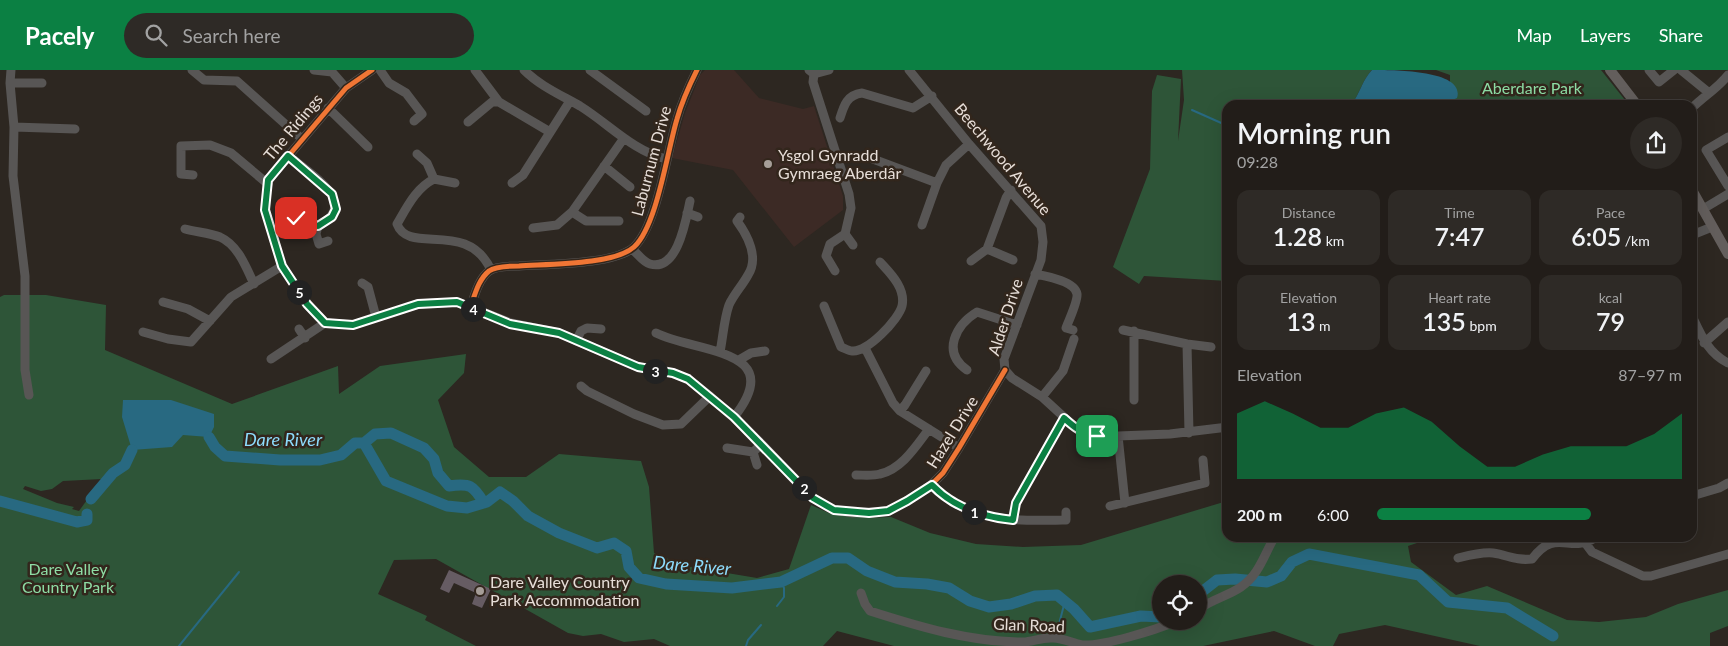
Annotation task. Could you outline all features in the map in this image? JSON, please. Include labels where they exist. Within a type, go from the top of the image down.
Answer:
[{"type":"main road","points":[[1610,70],[1633,100]]},
{"type":"main road","points":[[1697,199],[1728,254]]},
{"type":"street","points":[[12,70],[10,83],[14,127],[13,176],[25,276],[25,370],[29,395]]},
{"type":"street","points":[[192,70],[204,80],[237,81],[302,139]]},
{"type":"street","points":[[314,70],[332,72],[346,88]]},
{"type":"street","name":"The Ridings","points":[[325,323],[307,304],[282,266],[265,210],[268,180],[346,88],[372,70]]},
{"type":"street","points":[[380,70],[389,83],[406,93],[422,114],[414,121]]},
{"type":"street","points":[[475,70],[499,102],[550,132]]},
{"type":"street","points":[[524,70],[547,88],[570,101],[643,151],[666,159]]},
{"type":"street","points":[[590,70],[646,111]]},
{"type":"street","name":"Laburnum Drive","points":[[632,249],[641,240],[651,220],[666,159],[686,92],[697,70]]},
{"type":"street","points":[[829,70],[812,72],[813,82],[849,194],[851,208],[845,234],[830,244],[826,256],[835,272]]},
{"type":"street","name":"Beechwood Avenue","points":[[909,70],[969,144],[1011,190],[1040,226],[1042,242],[1041,260],[1035,274]]},
{"type":"street","points":[[1649,70],[1659,82],[1674,70]]},
{"type":"street","points":[[1680,70],[1708,92]]},
{"type":"street","points":[[1697,103],[1708,92],[1724,87],[1728,75]]},
{"type":"street","points":[[10,83],[42,83]]},
{"type":"street","points":[[839,113],[849,97],[854,94],[870,94],[913,108],[932,96]]},
{"type":"street","points":[[512,183],[550,132],[570,101]]},
{"type":"street","points":[[468,122],[492,102],[499,102]]},
{"type":"street","points":[[328,108],[368,147]]},
{"type":"street","points":[[14,127],[75,129]]},
{"type":"street","points":[[1728,136],[1706,150],[1728,186]]},
{"type":"street","points":[[533,228],[557,225],[572,212],[624,138]]},
{"type":"street","points":[[922,225],[946,165],[969,144]]},
{"type":"street","points":[[193,175],[180,174],[181,146],[210,145],[231,153],[268,184]]},
{"type":"street","points":[[417,154],[427,163],[434,178]]},
{"type":"street","points":[[288,156],[332,194],[336,202],[332,217],[318,226],[316,234],[320,244]]},
{"type":"street","points":[[865,156],[873,163],[937,184]]},
{"type":"street","points":[[604,166],[630,188]]},
{"type":"street","points":[[455,183],[434,178],[428,182],[413,196],[397,224],[400,230],[409,237],[446,239],[464,243],[475,250],[487,262],[491,270]]},
{"type":"street","points":[[971,260],[987,249],[1006,198],[1011,190]]},
{"type":"street","points":[[1703,209],[1728,194]]},
{"type":"street","points":[[470,308],[480,280],[491,270],[512,266],[601,260],[620,256],[632,249],[644,261],[651,264],[657,265],[666,262],[675,252],[690,201]]},
{"type":"street","points":[[307,208],[300,220],[318,226]]},
{"type":"street","points":[[572,212],[586,221],[619,221]]},
{"type":"street","points":[[687,214],[698,217]]},
{"type":"street","points":[[720,352],[729,306],[735,293],[750,273],[751,267],[752,253],[745,232],[738,221],[740,217]]},
{"type":"street","points":[[1697,233],[1712,228]]},
{"type":"street","points":[[185,229],[220,237],[234,248],[254,284]]},
{"type":"street","points":[[845,234],[853,245]]},
{"type":"street","points":[[987,249],[1014,260]]},
{"type":"street","points":[[824,306],[841,347],[852,351],[865,348],[893,322],[902,305],[901,291],[895,279],[880,262]]},
{"type":"street","points":[[143,332],[168,339],[191,342],[231,297],[282,266]]},
{"type":"street","points":[[1035,274],[1061,280],[1074,287],[1077,294],[1066,328],[1074,335],[1063,371],[1042,397]]},
{"type":"street","name":"Alder Drive","points":[[1005,370],[1004,359],[1035,274]]},
{"type":"street","points":[[362,283],[368,287],[376,318]]},
{"type":"street","points":[[163,302],[188,309],[210,321]]},
{"type":"street","points":[[271,359],[325,323],[353,325],[418,304],[457,302],[510,324],[559,333],[638,367],[673,373],[688,379],[734,417],[762,444],[753,452]]},
{"type":"street","points":[[967,370],[960,366],[954,355],[952,343],[965,320],[977,312],[1017,325]]},
{"type":"street","points":[[1704,343],[1728,322]]},
{"type":"street","points":[[1697,327],[1704,343],[1721,360],[1728,363]]},
{"type":"street","points":[[576,341],[581,331],[587,328],[601,329]]},
{"type":"street","points":[[299,329],[305,338]]},
{"type":"street","points":[[1123,330],[1187,344],[1211,346]]},
{"type":"street","points":[[1134,331],[1134,400]]},
{"type":"street","points":[[656,333],[668,339],[720,352],[739,360],[746,366],[752,377],[745,404],[734,417]]},
{"type":"street","points":[[1187,344],[1189,433]]},
{"type":"street","points":[[865,348],[886,393],[900,411],[959,448]]},
{"type":"street","points":[[739,360],[751,353],[765,351]]},
{"type":"street","points":[[900,411],[926,370]]},
{"type":"street","points":[[1005,370],[1012,378],[1042,397],[1077,430],[1086,434],[1118,436],[1189,433],[1222,428]]},
{"type":"street","name":"Hazel Drive","points":[[762,444],[813,498],[834,510],[869,513],[888,511],[932,485],[943,473],[1005,370]]},
{"type":"street","points":[[594,383],[584,389],[634,414],[663,424],[681,424],[710,396]]},
{"type":"street","points":[[1013,520],[1016,503],[1064,418]]},
{"type":"street","points":[[856,475],[881,474],[895,467],[907,457],[929,429]]},
{"type":"street","points":[[1118,436],[1125,503]]},
{"type":"street","points":[[727,448],[753,452]]},
{"type":"street","points":[[753,452],[757,465]]},
{"type":"street","points":[[1110,506],[1205,483],[1203,460]]},
{"type":"street","points":[[1697,495],[1719,488],[1728,482]]},
{"type":"street","points":[[932,485],[951,501],[987,517],[1013,520],[1066,520],[1066,512]]},
{"type":"street","points":[[1207,604],[1242,587],[1257,572],[1272,542]]},
{"type":"street","points":[[1458,558],[1474,554],[1494,553],[1518,560],[1532,559],[1539,549],[1550,542]]},
{"type":"street","points":[[1562,542],[1583,544],[1587,542]]},
{"type":"street","points":[[1583,544],[1592,552],[1643,576],[1651,576],[1728,554]]},
{"type":"street","name":"Glan Road","points":[[861,593],[870,611],[929,630],[957,635],[1024,642],[1052,638],[1083,646],[1103,644],[1155,630]]},
{"type":"shaded area","name":"Ysgol Gynradd Gymraeg Aberdâr","points":[[705,70],[734,70],[759,98],[803,109],[814,106],[843,196],[843,210],[794,247],[733,170],[672,158],[685,113],[700,75]]},
{"type":"green space","points":[[1182,70],[1372,70],[1354,100],[1222,100],[1222,281],[1144,276],[1139,284],[1113,267],[1150,169],[1152,91],[1157,75],[1181,79],[1178,141],[1184,100]]},
{"type":"green space","name":"Aberdare Park","points":[[1436,70],[1601,70],[1625,100],[1450,100],[1450,75]]},
{"type":"green space","name":"Dare Valley Country Park","points":[[4,295],[46,295],[106,305],[105,350],[232,404],[338,366],[339,394],[380,366],[466,354],[464,373],[438,400],[454,447],[489,477],[526,477],[559,454],[641,461],[649,487],[654,553],[685,566],[757,578],[789,569],[811,505],[831,514],[867,518],[891,517],[930,533],[976,544],[1023,547],[1081,545],[1222,503],[1222,542],[1420,542],[1408,546],[1411,562],[1456,595],[1487,586],[1567,620],[1599,622],[1646,617],[1678,604],[1728,590],[1728,626],[1710,633],[1710,646],[1480,646],[1385,625],[1339,634],[1333,646],[1315,646],[1274,631],[1203,646],[894,646],[837,631],[823,646],[670,646],[654,639],[624,642],[601,634],[583,636],[568,633],[436,559],[394,560],[378,594],[427,616],[425,620],[476,646],[0,646],[0,297]],"holes":[[[102,479],[79,511],[72,509],[74,507],[57,503],[23,489],[25,486],[41,491],[52,489],[63,481]]]},
{"type":"water","points":[[1372,70],[1411,71],[1440,77],[1451,82],[1457,89],[1457,98],[1452,100],[1354,100]]},
{"type":"water","points":[[123,400],[171,400],[214,414],[214,427],[209,437],[183,435],[172,447],[132,450],[122,417]]},
{"type":"building","name":"Dare Valley Country Park Accommodation","points":[[449,570],[491,589],[482,608],[472,604],[476,593],[454,583],[449,593],[440,589]]},
{"type":"waterway","points":[[1192,110],[1222,123]]},
{"type":"waterway","points":[[364,443],[375,434],[391,433],[424,448],[434,459],[438,473],[449,486],[466,485],[474,489],[484,503]]},
{"type":"waterway","name":"Dare River","points":[[209,437],[215,447],[225,456],[280,460],[320,460],[341,455],[355,443],[364,443],[386,481],[447,506],[467,508],[487,502],[500,492],[513,501],[528,516],[559,533],[597,548],[614,543],[626,551],[629,567],[639,578],[666,584],[732,588],[781,582],[832,558],[848,558],[867,571],[895,582],[927,584],[949,588],[970,601],[989,607],[1011,604],[1035,596],[1057,595],[1074,609],[1090,627],[1141,616],[1152,617]]},
{"type":"waterway","name":"Dare River","points":[[91,499],[113,473],[125,465],[132,450]]},
{"type":"waterway","name":"Dare River","points":[[0,501],[77,522],[87,520],[87,514]]},
{"type":"waterway","name":"Dare River","points":[[1207,588],[1217,580],[1235,579],[1267,582],[1281,576],[1292,562],[1309,554],[1419,575],[1448,602],[1507,608],[1553,636]]},
{"type":"waterway","points":[[179,646],[239,572]]},
{"type":"waterway","points":[[777,606],[784,597],[784,588],[781,582]]},
{"type":"waterway","points":[[1058,628],[1065,601]]},
{"type":"waterway","points":[[746,646],[748,640],[761,625]]},
{"type":"cycle path","points":[[372,70],[346,88],[268,180],[265,210],[282,266],[307,304],[325,323],[353,325],[418,304],[457,302],[511,323],[559,333],[638,367],[673,373],[688,379],[710,396],[762,444],[813,498],[834,510],[853,513],[888,511],[931,485],[943,473],[1005,370]]},
{"type":"cycle path","points":[[470,308],[479,283],[492,269],[596,260],[624,253],[634,247],[649,223],[679,112],[697,70]]},
{"type":"place","name":"Ysgol Gynradd Gymraeg Aberdâr","points":[[768,164]]},
{"type":"place","name":"Dare Valley Country Park Accommodation","points":[[480,591]]},
{"type":"route","points":[[296,218],[318,226],[332,217],[336,209],[336,202],[332,194],[288,156],[268,180],[265,210],[282,266],[307,304],[325,323],[353,325],[418,304],[457,302],[510,324],[559,333],[622,362],[638,367],[673,373],[688,379],[710,396],[762,444],[813,498],[834,510],[852,513],[888,511],[932,485],[951,501],[970,510],[987,517],[1013,520],[1016,503],[1064,418],[1077,430],[1097,436]]}]
